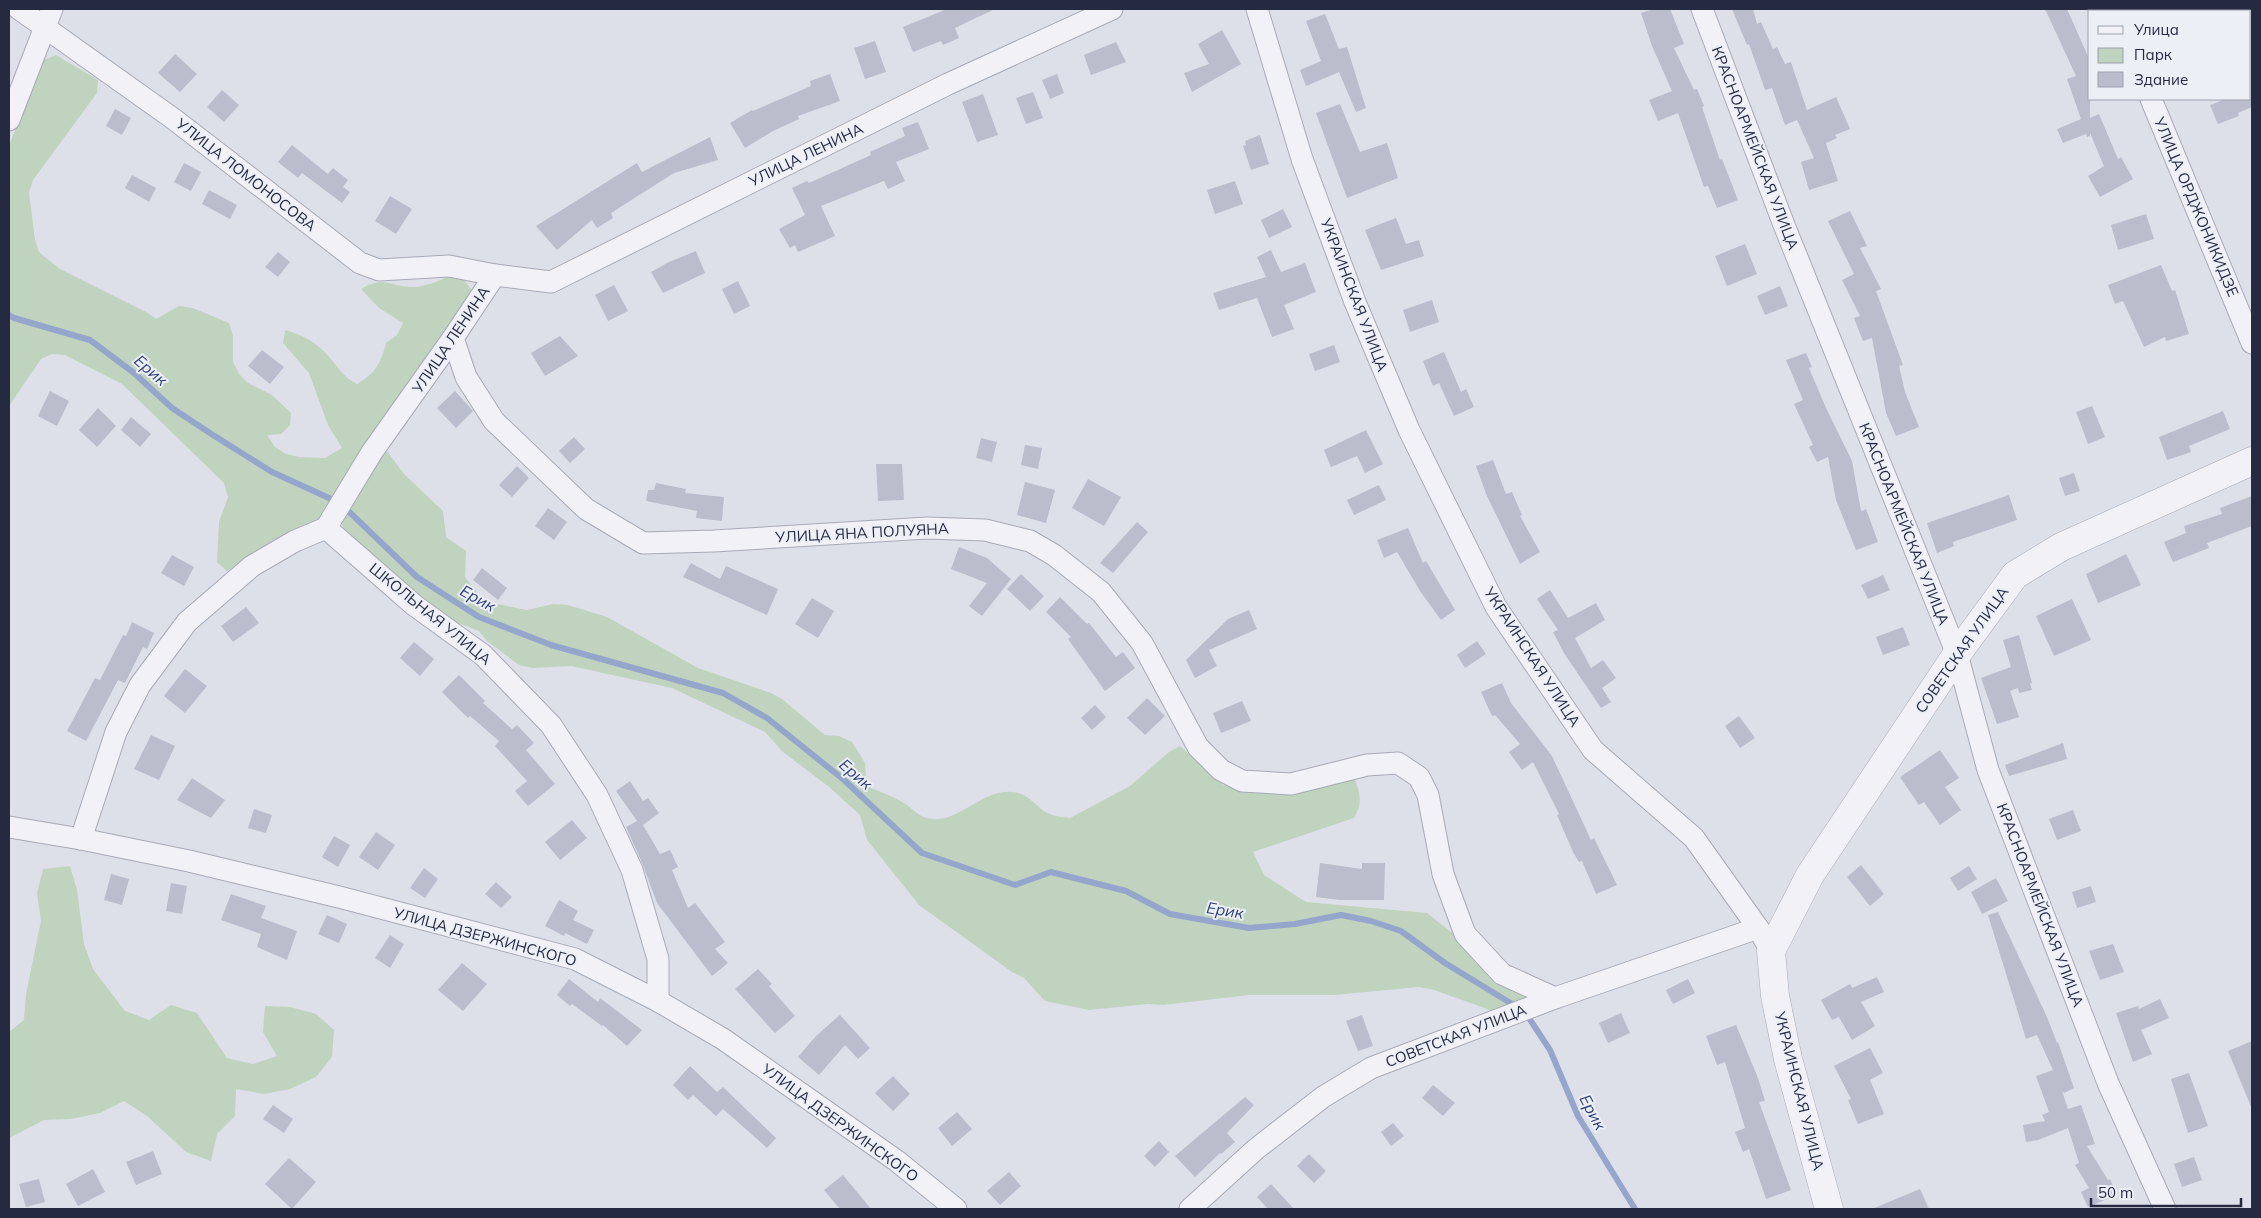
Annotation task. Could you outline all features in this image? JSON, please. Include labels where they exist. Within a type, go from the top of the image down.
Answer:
[{"type":"street","name":"УЛИЦА ЛОМОНОСОВА","points":[[19,9],[48,18],[174,120],[360,262],[379,270],[450,266],[495,275]]},
{"type":"street","name":"УЛИЦА ЛЕНИНА","points":[[326,528],[372,452],[495,275],[551,282],[948,84],[1112,9]]},
{"type":"street","name":"УКРАИНСКАЯ УЛИЦА","points":[[1257,9],[1302,159],[1355,302],[1409,430],[1496,607],[1593,750],[1694,838],[1765,939],[1788,1058],[1829,1209]]},
{"type":"street","name":"КРАСНОАРМЕЙСКАЯ УЛИЦА","points":[[1702,9],[1784,225],[1957,654],[1988,770],[2108,1083],[2165,1209]]},
{"type":"street","points":[[9,120],[48,18]]},
{"type":"street","name":"УЛИЦА ОРДЖОНИКИДЗЕ","points":[[2151,100],[2252,343]]},
{"type":"street","name":"УЛИЦА ЯНА ПОЛУЯНА","points":[[453,338],[466,377],[494,421],[586,509],[643,543],[927,528],[985,530],[1030,541],[1054,555],[1101,592],[1142,643],[1198,747],[1221,770],[1242,781],[1291,784],[1367,765],[1398,763],[1420,777],[1428,795],[1443,874],[1465,934],[1502,974],[1555,998]]},
{"type":"street","name":"СОВЕТСКАЯ УЛИЦА","points":[[1190,1209],[1256,1149],[1323,1097],[1371,1068],[1555,998],[1765,939],[1810,875],[1957,654],[2015,575],[2061,547],[2252,460]]},
{"type":"street","points":[[82,839],[116,732],[140,685],[186,622],[252,566],[295,541],[326,528]]},
{"type":"street","name":"ШКОЛЬНАЯ УЛИЦА","points":[[326,528],[414,605],[484,655],[551,725],[597,795],[632,870],[658,960],[658,1001]]},
{"type":"street","name":"УЛИЦА ДЗЕРЖИНСКОГО","points":[[9,828],[82,839],[189,861],[339,897],[575,959],[658,1001],[731,1045],[897,1161],[956,1209]]},
{"type":"green space","points":[[56,55],[98,80],[97,93],[33,180],[29,193],[35,240],[39,252],[60,269],[146,312],[156,319],[179,306],[193,308],[229,323],[233,336],[233,362],[239,374],[248,383],[272,395],[291,413],[290,425],[281,434],[267,435],[275,447],[286,454],[299,457],[325,458],[342,448],[328,425],[309,373],[283,343],[285,330],[314,343],[325,352],[345,375],[357,384],[373,372],[382,356],[386,343],[397,335],[403,323],[379,308],[361,289],[382,282],[414,287],[433,283],[451,275],[464,280],[471,289],[468,301],[326,521],[266,547],[227,571],[217,562],[219,522],[228,497],[224,483],[122,384],[65,355],[52,354],[41,359],[9,406],[9,146],[42,61]]},
{"type":"green space","points":[[387,451],[404,474],[443,511],[446,537],[466,551],[465,577],[480,596],[492,603],[527,610],[553,604],[568,605],[607,617],[698,668],[771,693],[782,699],[825,735],[839,736],[852,742],[865,763],[866,776],[871,788],[898,800],[924,817],[946,818],[989,796],[1012,792],[1026,796],[1050,814],[1070,818],[1130,786],[1169,752],[1180,746],[1223,785],[1236,788],[1342,776],[1355,780],[1360,799],[1354,818],[1253,852],[1264,875],[1306,902],[1427,913],[1537,1000],[1493,1011],[1434,990],[1419,987],[1334,995],[1249,995],[1163,1005],[1148,1004],[1089,1010],[1045,1001],[1024,978],[1012,972],[919,905],[867,840],[860,815],[829,787],[783,752],[765,732],[672,688],[571,666],[532,668],[519,665],[487,641],[479,631],[453,621],[348,541],[342,524],[358,485]]},
{"type":"green space","points":[[70,866],[77,890],[84,944],[93,969],[125,1011],[149,1020],[171,1005],[197,1013],[227,1058],[253,1064],[277,1056],[263,1032],[265,1006],[290,1007],[316,1014],[334,1030],[332,1057],[316,1077],[290,1089],[264,1094],[236,1089],[235,1116],[217,1134],[211,1161],[186,1152],[147,1116],[124,1101],[100,1113],[71,1119],[44,1120],[9,1138],[9,1032],[24,1020],[26,994],[41,921],[37,893],[43,869]]},
{"type":"building","points":[[947,9],[995,9],[955,28],[959,38],[943,45],[941,41],[913,52],[903,27]]},
{"type":"building","points":[[1654,9],[1670,9],[1684,44],[1674,48],[1694,90],[1697,89],[1720,160],[1722,159],[1738,200],[1717,208],[1708,186],[1704,187],[1678,113],[1658,121],[1649,100],[1672,91],[1652,46],[1641,13]]},
{"type":"building","points":[[1732,9],[1753,9],[1757,24],[1761,22],[1773,49],[1777,47],[1785,64],[1791,62],[1807,110],[1836,97],[1850,129],[1835,135],[1837,138],[1826,143],[1838,181],[1809,190],[1801,162],[1814,158],[1797,120],[1785,125],[1772,88],[1765,90],[1749,44],[1747,45]]},
{"type":"building","points":[[2045,9],[2067,9],[2088,56],[2090,118],[2099,114],[2118,159],[2121,157],[2133,179],[2100,197],[2088,176],[2104,166],[2090,133],[2090,136],[2087,137],[2086,134],[2063,143],[2057,129],[2081,119],[2067,79],[2076,76]]},
{"type":"building","points":[[1325,14],[1339,49],[1347,47],[1366,108],[1356,112],[1339,72],[1306,86],[1300,70],[1321,61],[1306,21]]},
{"type":"building","points":[[1222,30],[1241,64],[1192,92],[1184,73],[1209,64],[1198,44]]},
{"type":"building","points":[[875,41],[886,72],[865,79],[854,48]]},
{"type":"building","points":[[1116,42],[1126,62],[1091,75],[1084,55]]},
{"type":"building","points":[[175,54],[197,74],[180,92],[158,73]]},
{"type":"building","points":[[830,74],[840,101],[798,116],[799,119],[773,131],[745,148],[730,123],[752,110],[811,86],[810,81]]},
{"type":"building","points":[[1057,74],[1064,93],[1050,99],[1042,80]]},
{"type":"building","points":[[222,90],[239,105],[224,122],[207,107]]},
{"type":"building","points":[[1033,92],[1043,118],[1026,124],[1016,98]]},
{"type":"building","points":[[983,94],[998,135],[977,142],[962,102]]},
{"type":"building","points":[[2252,99],[2252,107],[2238,113],[2239,116],[2218,124],[2210,105],[2223,100]]},
{"type":"building","points":[[1340,104],[1360,152],[1387,143],[1398,178],[1347,198],[1316,113]]},
{"type":"building","points":[[115,109],[131,118],[122,135],[106,126]]},
{"type":"building","points":[[918,122],[929,149],[896,162],[905,181],[888,189],[884,181],[821,206],[835,236],[798,252],[795,245],[790,248],[779,229],[805,215],[792,188],[807,181],[809,183],[871,155],[870,152],[905,136],[902,128]]},
{"type":"building","points":[[1260,135],[1269,164],[1251,170],[1243,146],[1246,145],[1245,141]]},
{"type":"building","points":[[710,137],[718,160],[674,173],[611,213],[613,218],[597,228],[592,220],[557,250],[536,226],[637,163],[642,172]]},
{"type":"building","points":[[292,145],[328,174],[333,168],[348,180],[343,187],[350,192],[342,203],[302,173],[298,178],[278,162]]},
{"type":"building","points":[[184,163],[201,172],[191,191],[174,182]]},
{"type":"building","points":[[132,175],[156,188],[149,202],[125,188]]},
{"type":"building","points":[[1235,181],[1243,204],[1215,214],[1207,190]]},
{"type":"building","points":[[209,190],[237,205],[230,219],[202,204]]},
{"type":"building","points":[[390,196],[412,209],[396,234],[375,221]]},
{"type":"building","points":[[1283,209],[1292,227],[1269,238],[1261,220]]},
{"type":"building","points":[[1850,211],[1867,246],[1860,248],[1881,289],[1876,291],[1903,365],[1899,366],[1905,392],[1919,427],[1896,436],[1886,413],[1872,338],[1863,341],[1854,318],[1860,316],[1842,280],[1854,274],[1828,221]]},
{"type":"building","points":[[2146,214],[2154,239],[2118,250],[2111,225]]},
{"type":"building","points":[[1396,218],[1406,244],[1419,240],[1424,256],[1381,270],[1365,230]]},
{"type":"building","points":[[1745,244],[1757,274],[1727,286],[1715,256]]},
{"type":"building","points":[[1271,250],[1281,272],[1305,263],[1316,292],[1284,305],[1294,329],[1272,337],[1257,298],[1219,310],[1213,293],[1266,277],[1257,257]]},
{"type":"building","points":[[696,251],[705,273],[663,293],[651,272]]},
{"type":"building","points":[[278,252],[290,262],[278,277],[265,267]]},
{"type":"building","points":[[2161,265],[2172,291],[2175,290],[2189,334],[2166,341],[2165,337],[2144,347],[2123,301],[2115,304],[2108,285]]},
{"type":"building","points":[[738,281],[750,306],[734,314],[722,289]]},
{"type":"building","points":[[614,285],[628,311],[608,321],[595,295]]},
{"type":"building","points":[[1780,286],[1788,306],[1765,315],[1757,296]]},
{"type":"building","points":[[1432,300],[1439,322],[1410,332],[1403,310]]},
{"type":"building","points":[[560,336],[578,356],[545,376],[531,353]]},
{"type":"building","points":[[1334,345],[1340,362],[1315,371],[1309,354]]},
{"type":"building","points":[[262,350],[284,367],[270,384],[248,366]]},
{"type":"building","points":[[1444,352],[1461,392],[1466,389],[1474,407],[1454,416],[1439,383],[1433,386],[1423,361]]},
{"type":"building","points":[[1806,353],[1812,367],[1809,368],[1852,461],[1861,511],[1866,509],[1878,542],[1856,550],[1836,500],[1828,457],[1817,462],[1809,447],[1813,445],[1794,404],[1803,400],[1786,360]]},
{"type":"building","points":[[50,391],[69,401],[57,426],[38,416]]},
{"type":"building","points":[[455,391],[473,411],[456,428],[437,408]]},
{"type":"building","points":[[2092,406],[2105,437],[2088,444],[2076,412]]},
{"type":"building","points":[[98,408],[116,426],[97,447],[79,430]]},
{"type":"building","points":[[2223,411],[2230,429],[2189,446],[2191,452],[2167,460],[2159,437]]},
{"type":"building","points":[[131,417],[151,434],[140,447],[121,430]]},
{"type":"building","points":[[1366,430],[1383,464],[1365,473],[1357,456],[1331,467],[1324,450]]},
{"type":"building","points":[[574,437],[585,449],[570,463],[559,451]]},
{"type":"building","points":[[981,438],[997,442],[992,462],[976,458]]},
{"type":"building","points":[[1025,445],[1042,448],[1038,469],[1021,465]]},
{"type":"building","points":[[1493,460],[1506,494],[1512,492],[1522,515],[1520,516],[1540,552],[1520,564],[1486,494],[1476,466]]},
{"type":"building","points":[[876,464],[902,464],[904,500],[878,501]]},
{"type":"building","points":[[517,466],[529,478],[512,497],[499,485]]},
{"type":"building","points":[[2074,473],[2080,491],[2065,496],[2059,478]]},
{"type":"building","points":[[1088,479],[1121,497],[1104,526],[1072,508]]},
{"type":"building","points":[[1025,482],[1055,490],[1046,523],[1017,515]]},
{"type":"building","points":[[656,483],[686,489],[685,493],[724,497],[722,521],[696,518],[697,511],[646,501],[648,490],[654,490]]},
{"type":"building","points":[[1379,485],[1386,500],[1354,515],[1347,500]]},
{"type":"building","points":[[2009,495],[2017,520],[1953,542],[1954,546],[1937,553],[1927,523]]},
{"type":"building","points":[[2252,496],[2252,526],[2207,543],[2209,548],[2173,562],[2164,542],[2186,533],[2184,526],[2222,514],[2220,508]]},
{"type":"building","points":[[548,508],[567,522],[554,540],[535,526]]},
{"type":"building","points":[[1137,522],[1148,532],[1113,573],[1100,563]]},
{"type":"building","points":[[1408,528],[1423,563],[1426,561],[1455,610],[1441,620],[1420,591],[1397,552],[1384,558],[1377,540]]},
{"type":"building","points":[[959,547],[987,558],[1011,579],[982,616],[969,606],[987,583],[951,569]]},
{"type":"building","points":[[2126,554],[2141,585],[2098,603],[2086,574]]},
{"type":"building","points":[[172,555],[194,567],[184,586],[161,573]]},
{"type":"building","points":[[691,563],[720,579],[726,566],[778,589],[767,615],[683,577]]},
{"type":"building","points":[[482,568],[507,588],[498,600],[473,580]]},
{"type":"building","points":[[1021,574],[1044,596],[1030,611],[1007,589]]},
{"type":"building","points":[[1883,575],[1890,590],[1868,599],[1861,585]]},
{"type":"building","points":[[1550,590],[1568,618],[1596,603],[1605,620],[1575,638],[1591,668],[1603,660],[1616,678],[1602,688],[1611,702],[1601,708],[1564,653],[1553,632],[1558,630],[1537,599]]},
{"type":"building","points":[[1060,597],[1087,624],[1089,623],[1116,657],[1123,652],[1135,668],[1105,691],[1068,639],[1071,637],[1046,612]]},
{"type":"building","points":[[812,598],[834,611],[818,638],[795,624]]},
{"type":"building","points":[[2072,599],[2091,640],[2054,656],[2036,616]]},
{"type":"building","points":[[246,607],[259,623],[233,642],[221,626]]},
{"type":"building","points":[[1249,610],[1257,629],[1209,650],[1217,666],[1195,678],[1186,660],[1228,619]]},
{"type":"building","points":[[132,622],[154,633],[147,649],[143,647],[125,683],[118,680],[86,741],[67,731],[95,678],[100,680],[123,635],[126,636]]},
{"type":"building","points":[[1903,627],[1910,645],[1883,655],[1876,637]]},
{"type":"building","points":[[2019,635],[2032,683],[2030,683],[2032,690],[2019,693],[2018,688],[2010,691],[2019,717],[1997,724],[1981,678],[2011,667],[2003,640]]},
{"type":"building","points":[[1477,641],[1486,654],[1465,668],[1457,655]]},
{"type":"building","points":[[414,642],[434,659],[420,676],[400,658]]},
{"type":"building","points":[[185,669],[207,686],[185,713],[164,696]]},
{"type":"building","points":[[459,675],[485,701],[483,703],[512,729],[517,725],[534,743],[526,750],[555,784],[528,806],[515,791],[527,781],[495,746],[499,741],[470,716],[468,718],[442,692]]},
{"type":"building","points":[[1502,683],[1511,703],[1552,756],[1591,840],[1594,838],[1617,885],[1596,894],[1582,861],[1579,862],[1573,852],[1557,815],[1559,814],[1533,762],[1522,770],[1509,752],[1520,744],[1495,715],[1492,716],[1481,692]]},
{"type":"building","points":[[1147,698],[1165,716],[1145,735],[1127,718]]},
{"type":"building","points":[[1242,701],[1251,721],[1221,733],[1213,713]]},
{"type":"building","points":[[1095,705],[1106,717],[1092,730],[1081,718]]},
{"type":"building","points":[[1739,716],[1755,738],[1740,748],[1725,726]]},
{"type":"building","points":[[151,735],[175,746],[159,780],[134,769]]},
{"type":"building","points":[[2063,743],[2067,759],[2009,776],[2005,765]]},
{"type":"building","points":[[1940,750],[1959,778],[1945,787],[1961,810],[1940,825],[1924,802],[1919,805],[1900,777]]},
{"type":"building","points":[[192,778],[225,800],[211,818],[177,800]]},
{"type":"building","points":[[630,781],[643,801],[648,798],[659,813],[643,825],[660,854],[670,850],[678,867],[672,870],[688,908],[695,903],[725,942],[715,949],[728,963],[712,976],[657,903],[626,827],[637,821],[616,791]]},
{"type":"building","points":[[254,809],[272,815],[266,833],[248,828]]},
{"type":"building","points":[[2073,810],[2081,831],[2057,840],[2049,819]]},
{"type":"building","points":[[572,820],[587,838],[560,860],[545,842]]},
{"type":"building","points":[[376,832],[395,845],[378,870],[359,857]]},
{"type":"building","points":[[334,836],[350,845],[338,867],[322,857]]},
{"type":"building","points":[[1320,863],[1362,869],[1362,863],[1385,863],[1384,900],[1339,900],[1316,897]]},
{"type":"building","points":[[1861,865],[1884,894],[1870,906],[1847,877]]},
{"type":"building","points":[[1969,866],[1977,879],[1958,891],[1950,878]]},
{"type":"building","points":[[424,868],[438,879],[425,898],[410,888]]},
{"type":"building","points":[[111,874],[129,879],[122,905],[104,900]]},
{"type":"building","points":[[1996,878],[2008,901],[1982,914],[1971,892]]},
{"type":"building","points":[[496,882],[512,897],[501,908],[485,894]]},
{"type":"building","points":[[171,883],[187,886],[182,914],[166,911]]},
{"type":"building","points":[[2091,886],[2096,902],[2077,908],[2072,892]]},
{"type":"building","points":[[231,894],[266,906],[261,918],[297,931],[287,960],[257,947],[261,934],[221,920]]},
{"type":"building","points":[[559,900],[578,911],[573,920],[594,930],[587,944],[565,933],[564,936],[545,926]]},
{"type":"building","points":[[1998,912],[2058,1042],[2074,1088],[2064,1093],[2062,1091],[2068,1109],[2081,1105],[2095,1144],[2087,1146],[2108,1180],[2110,1179],[2117,1195],[2088,1207],[2081,1192],[2089,1188],[2075,1165],[2079,1163],[2068,1128],[2038,1140],[2026,1142],[2023,1125],[2045,1121],[2042,1115],[2049,1112],[2036,1076],[2053,1070],[2037,1035],[2026,1039],[1988,915]]},
{"type":"building","points":[[327,915],[347,924],[339,943],[318,934]]},
{"type":"building","points":[[390,935],[404,944],[390,968],[375,958]]},
{"type":"building","points":[[2113,944],[2124,972],[2100,980],[2089,951]]},
{"type":"building","points":[[462,963],[487,984],[463,1011],[438,990]]},
{"type":"building","points":[[758,969],[772,984],[769,986],[795,1016],[775,1033],[735,989]]},
{"type":"building","points":[[1877,977],[1884,992],[1861,1002],[1875,1026],[1852,1040],[1839,1017],[1832,1020],[1821,1000],[1850,984],[1852,988]]},
{"type":"building","points":[[569,979],[598,1002],[600,998],[642,1030],[627,1046],[603,1025],[572,1004],[570,1006],[557,995]]},
{"type":"building","points":[[1688,979],[1695,993],[1673,1004],[1666,990]]},
{"type":"building","points":[[2160,999],[2169,1018],[2141,1030],[2152,1054],[2133,1062],[2116,1013],[2138,1006],[2139,1009]]},
{"type":"building","points":[[1621,1013],[1630,1033],[1608,1043],[1599,1023]]},
{"type":"building","points":[[840,1015],[870,1048],[858,1059],[845,1045],[819,1075],[798,1057],[816,1036]]},
{"type":"building","points":[[1362,1015],[1373,1046],[1358,1051],[1346,1021]]},
{"type":"building","points":[[1736,1025],[1758,1078],[1765,1101],[1759,1102],[1791,1190],[1766,1199],[1749,1149],[1743,1152],[1735,1132],[1745,1128],[1725,1062],[1717,1065],[1706,1036]]},
{"type":"building","points":[[2252,1041],[2252,1109],[2228,1051]]},
{"type":"building","points":[[1870,1048],[1883,1073],[1870,1080],[1884,1114],[1858,1124],[1848,1100],[1851,1099],[1834,1066]]},
{"type":"building","points":[[690,1066],[717,1092],[723,1087],[776,1138],[767,1148],[723,1109],[716,1116],[693,1095],[688,1100],[673,1085]]},
{"type":"building","points":[[2189,1073],[2208,1126],[2188,1133],[2171,1079]]},
{"type":"building","points":[[893,1076],[910,1094],[893,1111],[875,1093]]},
{"type":"building","points":[[1433,1085],[1455,1103],[1443,1116],[1422,1098]]},
{"type":"building","points":[[1245,1097],[1254,1105],[1227,1133],[1235,1142],[1220,1153],[1195,1177],[1175,1156]]},
{"type":"building","points":[[273,1105],[293,1119],[284,1133],[263,1119]]},
{"type":"building","points":[[957,1112],[972,1129],[952,1146],[938,1128]]},
{"type":"building","points":[[1393,1123],[1404,1136],[1391,1146],[1381,1132]]},
{"type":"building","points":[[1159,1141],[1169,1152],[1155,1167],[1144,1156]]},
{"type":"building","points":[[153,1151],[162,1174],[136,1185],[126,1162]]},
{"type":"building","points":[[1309,1154],[1326,1171],[1314,1183],[1297,1166]]},
{"type":"building","points":[[2194,1157],[2202,1180],[2182,1187],[2174,1164]]},
{"type":"building","points":[[289,1158],[316,1182],[292,1209],[265,1184]]},
{"type":"building","points":[[93,1169],[105,1192],[78,1206],[66,1184]]},
{"type":"building","points":[[1009,1172],[1021,1186],[1000,1205],[987,1191]]},
{"type":"building","points":[[843,1175],[871,1209],[840,1209],[824,1190]]},
{"type":"building","points":[[39,1179],[45,1202],[26,1207],[19,1184]]},
{"type":"building","points":[[1271,1184],[1294,1209],[1268,1209],[1257,1197]]},
{"type":"building","points":[[1920,1189],[1929,1209],[1872,1209]]},
{"type":"waterway","name":"Ерик","points":[[9,315],[90,340],[134,373],[172,408],[213,435],[272,472],[340,503],[417,577],[479,617],[551,645],[723,693],[767,718],[844,780],[922,853],[1015,885],[1051,872],[1126,891],[1170,914],[1249,928],[1295,924],[1341,915],[1371,921],[1401,931],[1445,963],[1517,1007]]},
{"type":"waterway","name":"Ерик","points":[[1525,1012],[1550,1050],[1578,1116],[1635,1209]]}]
